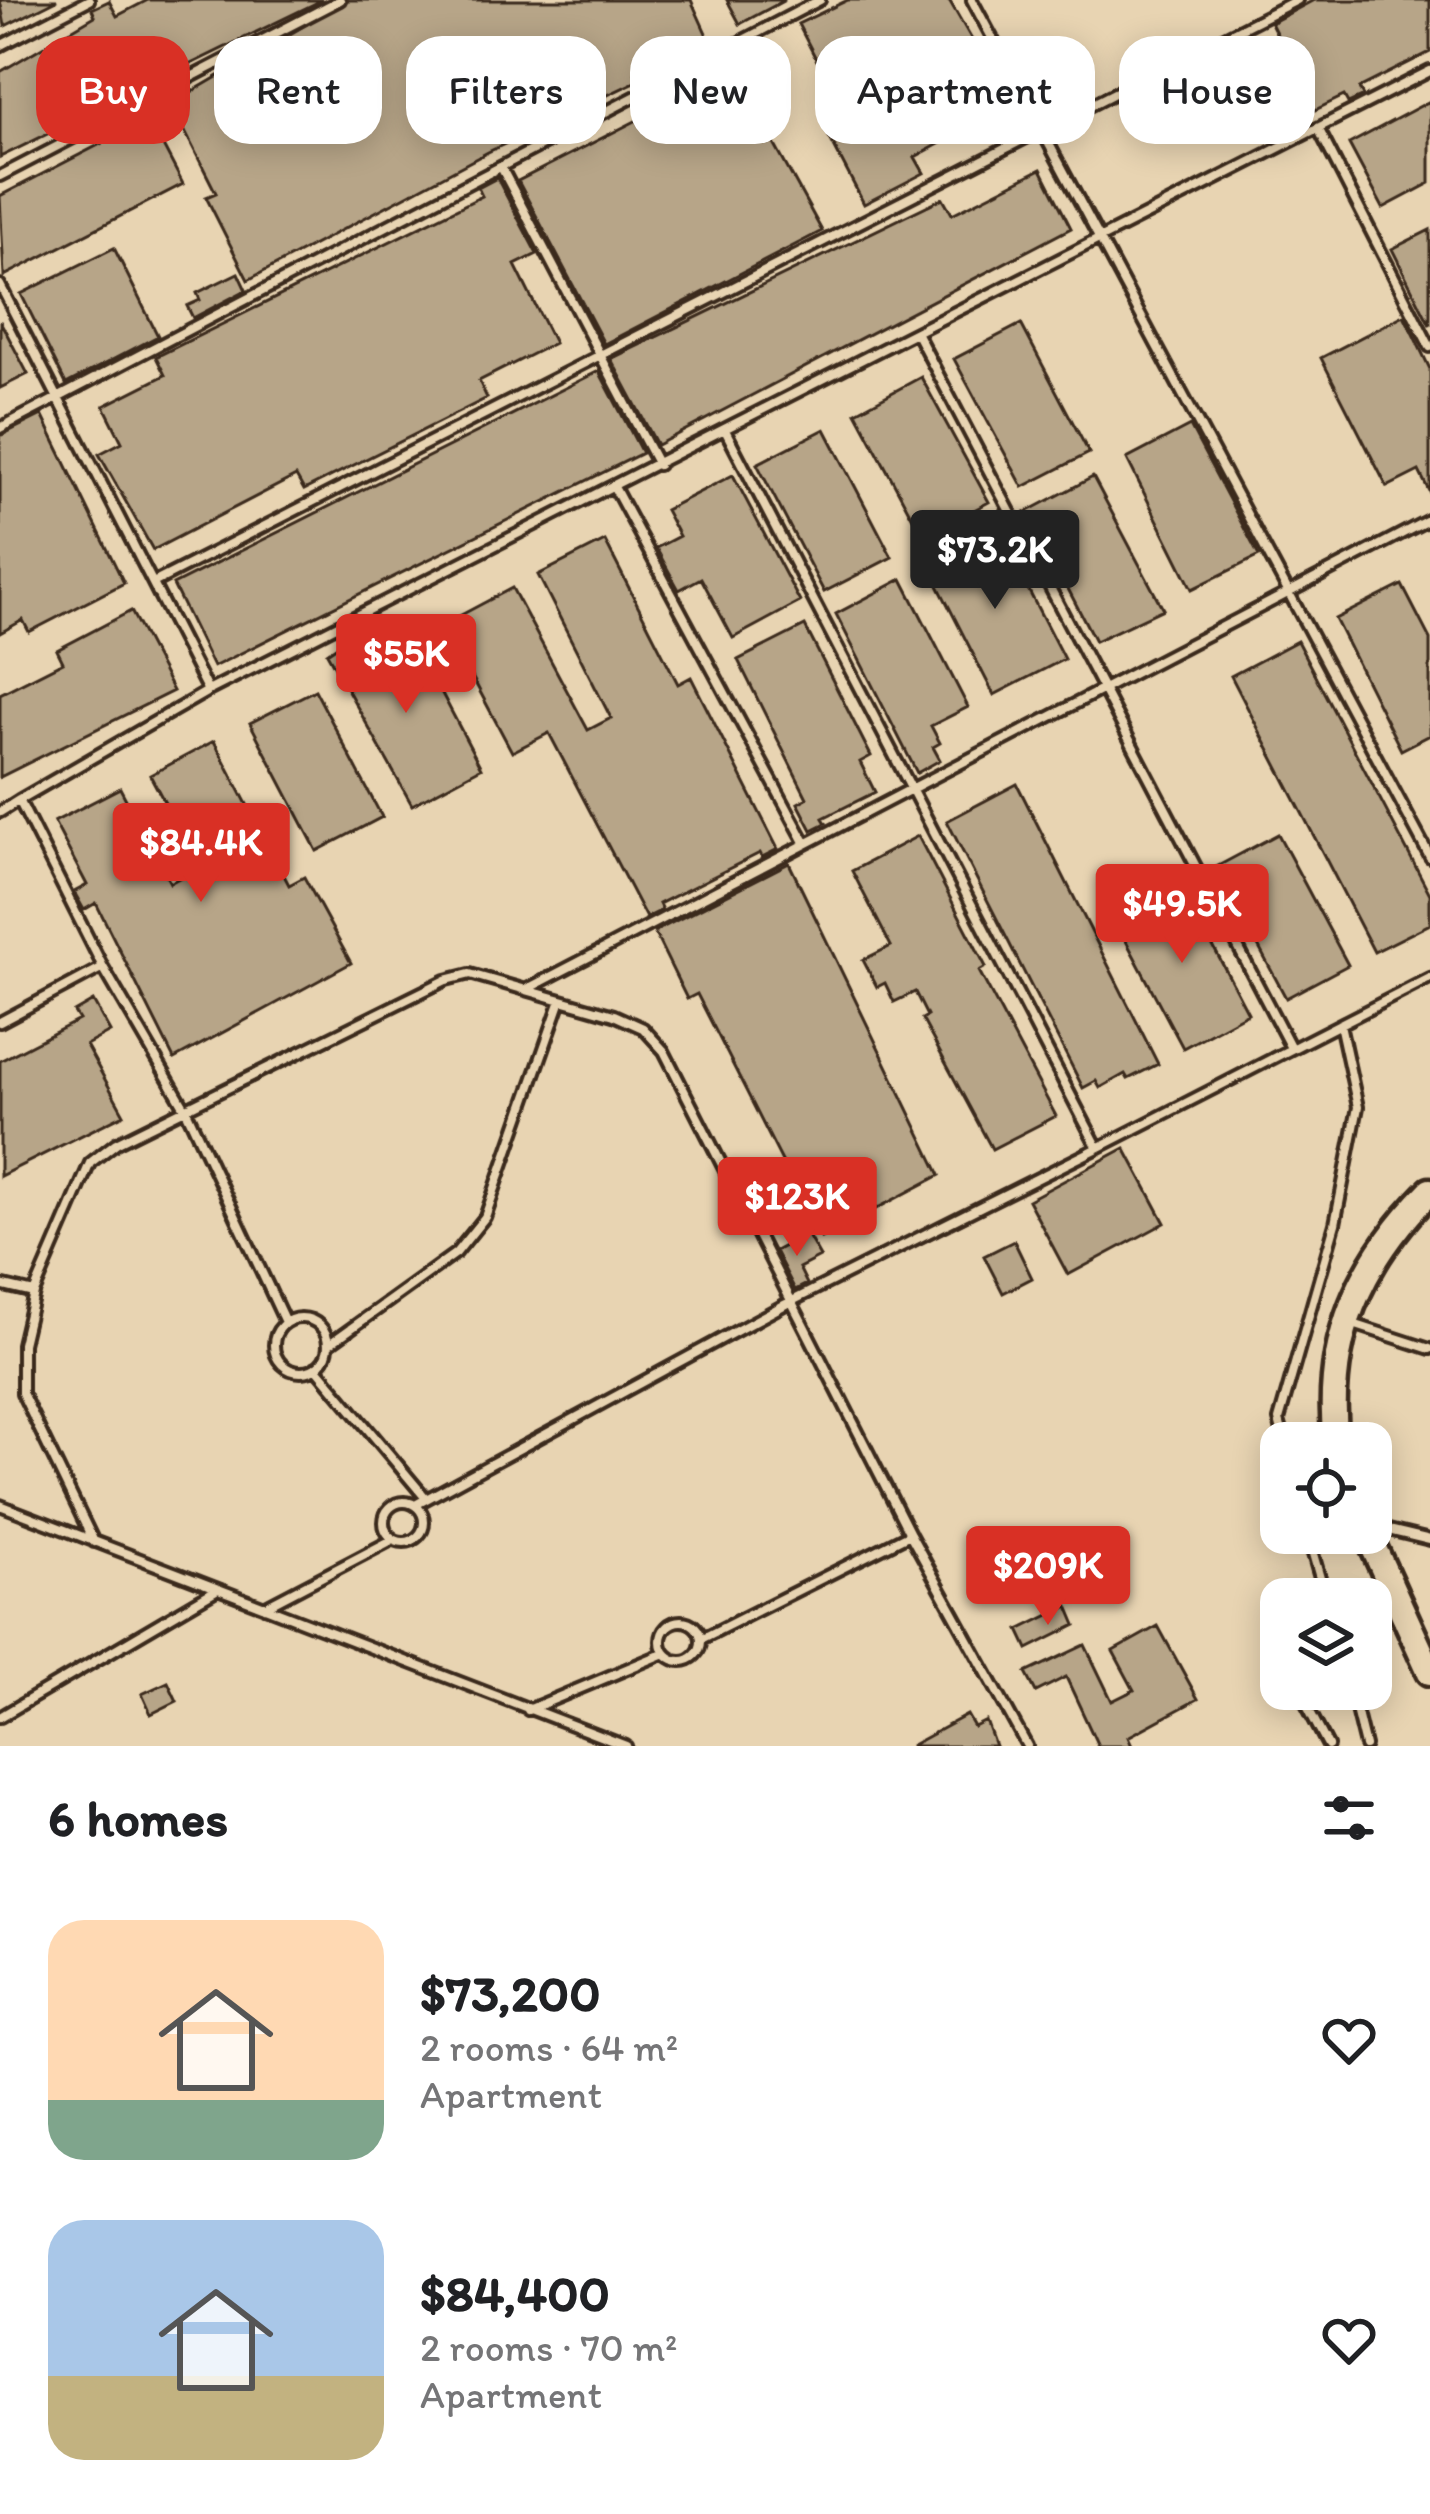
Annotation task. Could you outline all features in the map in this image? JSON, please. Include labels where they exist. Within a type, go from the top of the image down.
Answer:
[{"type":"street","points":[[1334,1422],[1342,1321],[1389,1233],[1430,1191]]},
{"type":"street","points":[[1379,1554],[1430,1672]]},
{"type":"lane","points":[[0,46],[89,0]]},
{"type":"lane","points":[[0,176],[340,0]]},
{"type":"lane","points":[[0,428],[820,0]]},
{"type":"lane","points":[[972,0],[991,36]]},
{"type":"lane","points":[[1095,105],[1297,0]]},
{"type":"lane","points":[[0,812],[208,691],[1430,71]]},
{"type":"lane","points":[[1318,128],[1430,346]]},
{"type":"lane","points":[[153,583],[1020,144]]},
{"type":"lane","points":[[1048,144],[1198,414],[1430,857]]},
{"type":"lane","points":[[501,167],[658,465]]},
{"type":"lane","points":[[1,287],[208,691]]},
{"type":"lane","points":[[916,332],[1291,1048]]},
{"type":"lane","points":[[725,430],[1098,1148]]},
{"type":"lane","points":[[614,488],[805,842]]},
{"type":"lane","points":[[527,988],[1430,519]]},
{"type":"lane","points":[[19,800],[103,967],[185,1108],[285,1322]]},
{"type":"lane","points":[[0,1022],[103,967]]},
{"type":"lane","points":[[94,1542],[22,1393],[22,1344],[34,1293],[90,1163],[185,1108],[446,980],[470,974],[527,988],[643,1028],[664,1051],[910,1534],[1027,1746]]},
{"type":"lane","points":[[390,1541],[384,1527],[390,1511],[403,1501],[421,1500],[794,1300],[1430,978]]},
{"type":"lane","points":[[328,1346],[326,1333],[309,1318],[285,1322],[274,1340],[279,1361],[298,1372],[316,1367],[328,1346],[456,1253],[485,1217],[560,1000]]},
{"type":"lane","points":[[1280,1422],[1335,1224],[1358,1107],[1340,1024]]},
{"type":"lane","points":[[0,1285],[34,1293]]},
{"type":"lane","points":[[1342,1321],[1430,1348]]},
{"type":"lane","points":[[263,1608],[390,1541],[408,1541],[421,1529],[421,1500],[316,1367]]},
{"type":"lane","points":[[0,1505],[626,1746]]},
{"type":"lane","points":[[701,1639],[910,1534]]},
{"type":"lane","points":[[1392,1534],[1430,1540]]},
{"type":"lane","points":[[0,1717],[216,1589]]},
{"type":"lane","points":[[528,1710],[665,1653],[685,1661],[699,1650],[701,1639],[694,1625],[677,1621],[663,1632],[665,1653]]},
{"type":"lane","points":[[1309,1710],[1328,1746]]},
{"type":"lane","points":[[1357,1710],[1366,1746]]},
{"type":"building","points":[[0,0],[57,0],[5,26]]},
{"type":"building","points":[[148,0],[322,0],[248,36],[214,36],[214,53],[190,64],[190,36],[61,36],[95,16],[92,9],[109,1],[117,16]]},
{"type":"building","points":[[348,0],[691,0],[707,36],[630,36],[630,84],[606,96],[606,36],[406,36],[406,144],[505,144],[248,280],[206,197],[216,193],[190,142],[190,93],[214,79],[214,144],[382,144],[382,36],[287,36]]},
{"type":"building","points":[[727,0],[785,0],[740,24]]},
{"type":"building","points":[[848,0],[949,0],[970,36],[815,36],[815,57],[798,24]]},
{"type":"building","points":[[1314,0],[1430,0],[1430,52],[1359,88],[1363,96],[1348,103],[1344,96],[1315,110],[1315,36],[1278,36],[1271,23]]},
{"type":"building","points":[[36,51],[36,139],[0,157],[0,72]]},
{"type":"building","points":[[1430,101],[1430,183],[1383,208],[1349,144]]},
{"type":"building","points":[[630,124],[630,144],[774,144],[822,231],[604,344],[518,181],[590,144],[606,144],[606,136]]},
{"type":"building","points":[[101,144],[162,144],[183,184],[4,276],[0,196]]},
{"type":"building","points":[[833,144],[939,144],[915,157],[924,173],[864,204]]},
{"type":"building","points":[[1041,169],[1071,228],[657,445],[611,359],[943,198],[952,214]]},
{"type":"building","points":[[497,178],[537,254],[515,265],[554,343],[479,381],[487,398],[304,490],[296,476],[153,550],[99,454],[122,442],[104,406],[165,375],[156,357],[482,196],[478,188]]},
{"type":"building","points":[[1430,230],[1430,325],[1392,249]]},
{"type":"building","points":[[114,248],[158,336],[66,384],[21,294]]},
{"type":"building","points":[[238,273],[246,290],[193,318],[187,306],[200,300],[197,293]]},
{"type":"building","points":[[1404,315],[1430,369],[1430,493],[1419,471],[1387,487],[1321,358]]},
{"type":"building","points":[[0,321],[28,374],[0,388]]},
{"type":"building","points":[[1021,324],[1089,453],[1023,487],[954,359]]},
{"type":"building","points":[[599,371],[642,453],[213,667],[173,585]]},
{"type":"building","points":[[921,377],[989,502],[923,537],[856,412]]},
{"type":"building","points":[[42,415],[124,583],[29,632],[23,620],[0,633],[0,436]]},
{"type":"building","points":[[1190,426],[1259,556],[1192,589],[1127,459]]},
{"type":"building","points":[[825,429],[892,557],[824,592],[757,464]]},
{"type":"building","points":[[733,475],[800,602],[733,638],[701,578],[679,590],[656,548],[679,536],[665,510]]},
{"type":"building","points":[[1093,477],[1163,609],[1095,641],[1034,523],[1027,526],[1021,515]]},
{"type":"building","points":[[997,529],[1064,659],[994,695],[927,564]]},
{"type":"building","points":[[605,541],[678,684],[691,677],[778,849],[762,857],[760,853],[659,904],[662,910],[646,918],[549,733],[512,752],[444,624],[512,588],[588,730],[611,718],[538,575]]},
{"type":"building","points":[[902,579],[968,707],[931,726],[940,743],[933,747],[940,760],[917,773],[836,614]]},
{"type":"building","points":[[1402,585],[1430,639],[1430,735],[1401,750],[1335,619]]},
{"type":"building","points":[[131,611],[173,691],[0,777],[0,694],[63,662],[57,650]]},
{"type":"building","points":[[805,626],[871,756],[860,762],[875,792],[823,818],[826,823],[812,830],[798,803],[807,798],[738,660]]},
{"type":"building","points":[[359,631],[375,660],[414,640],[481,768],[412,805],[327,653]]},
{"type":"building","points":[[1297,641],[1430,894],[1430,924],[1374,952],[1231,676]]},
{"type":"building","points":[[315,690],[382,817],[317,851],[250,723]]},
{"type":"building","points":[[214,741],[289,885],[304,877],[351,963],[174,1059],[96,903],[84,910],[74,892],[87,885],[54,822],[120,788],[170,883],[199,867],[150,775]]},
{"type":"building","points":[[1017,784],[1158,1064],[1128,1079],[1125,1074],[1100,1088],[1096,1081],[1083,1088],[947,821]]},
{"type":"building","points":[[1278,834],[1348,965],[1286,998],[1216,867]]},
{"type":"building","points":[[918,836],[986,967],[979,971],[1056,1116],[992,1149],[922,1019],[927,1016],[915,992],[894,1002],[885,983],[877,987],[863,960],[891,946],[852,871]]},
{"type":"building","points":[[789,863],[940,1175],[821,1238],[697,994],[687,999],[654,932]]},
{"type":"building","points":[[1181,885],[1248,1013],[1183,1048],[1115,920]]},
{"type":"building","points":[[93,1001],[110,1032],[86,1045],[124,1114],[0,1176],[0,1061],[79,1020],[74,1012]]},
{"type":"building","points":[[1125,1148],[1165,1223],[1068,1275],[1028,1200]]},
{"type":"building","points":[[807,1234],[820,1257],[799,1268],[807,1284],[795,1290],[775,1251]]},
{"type":"building","points":[[1014,1241],[1032,1278],[1003,1293],[984,1256]]},
{"type":"building","points":[[1056,1537],[1063,1551],[1006,1578],[999,1564]]},
{"type":"building","points":[[1068,1606],[1076,1625],[1028,1649],[1019,1630]]},
{"type":"building","points":[[1158,1626],[1198,1699],[1128,1737],[1132,1746],[1098,1746],[1066,1677],[1036,1692],[1026,1673],[1085,1645],[1112,1701],[1134,1690],[1113,1651]]},
{"type":"building","points":[[168,1682],[177,1701],[151,1714],[142,1694]]},
{"type":"building","points":[[967,1715],[974,1727],[986,1721],[995,1746],[910,1746]]}]
